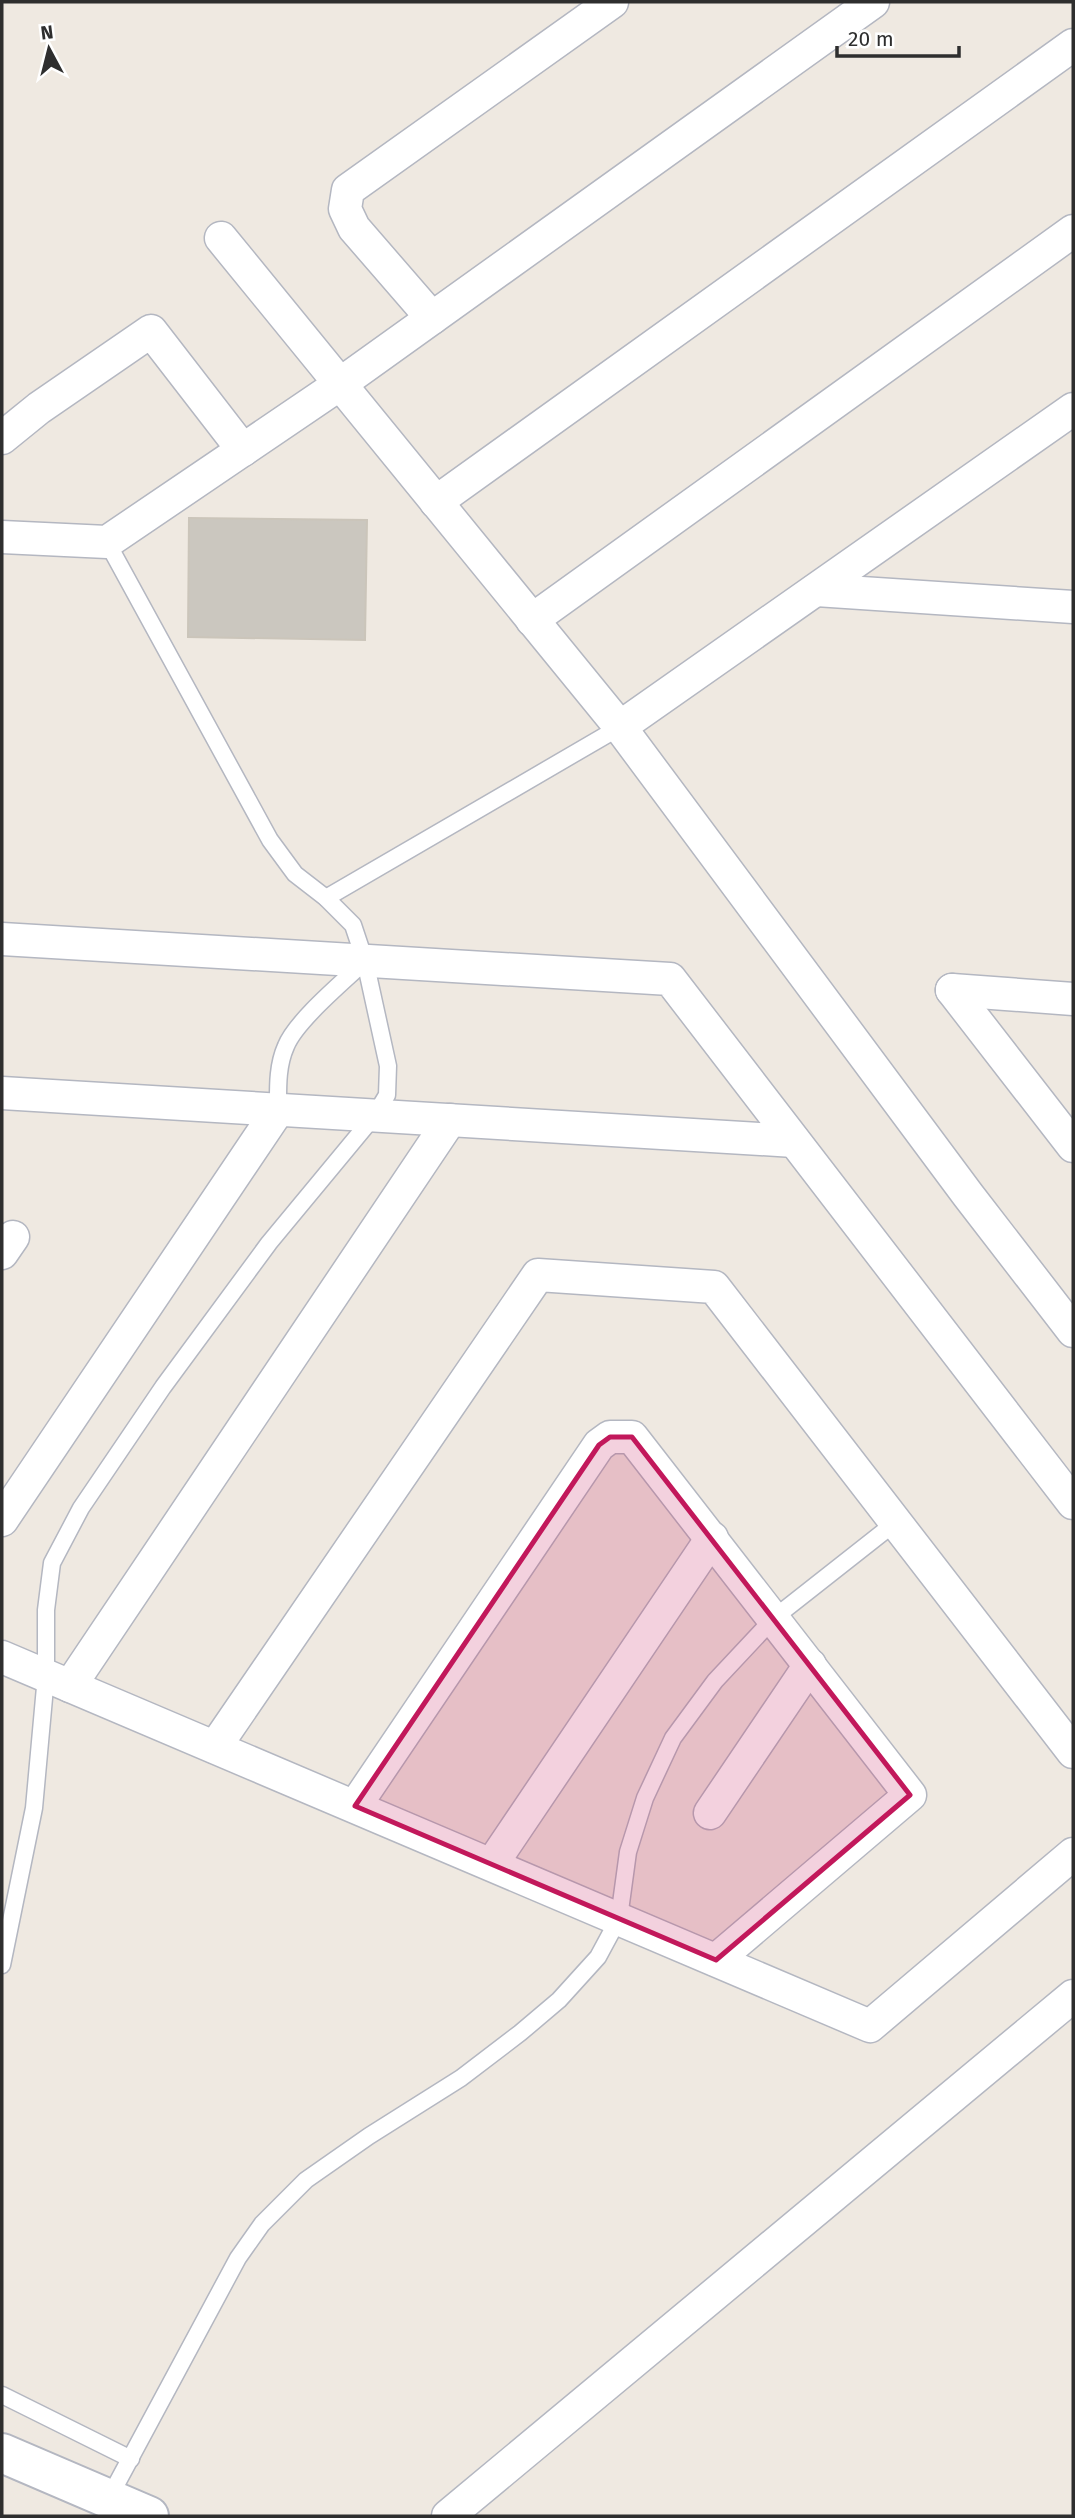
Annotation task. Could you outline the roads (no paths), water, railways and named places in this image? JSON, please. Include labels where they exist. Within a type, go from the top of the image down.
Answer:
[{"type":"street","points":[[432,318],[354,229],[345,209],[348,191],[612,2]]},
{"type":"street","points":[[2,537],[107,542],[340,384],[873,2]]},
{"type":"street","points":[[436,502],[1073,45]]},
{"type":"street","points":[[532,620],[1073,231]]},
{"type":"street","points":[[221,238],[620,727],[968,1195],[1073,1331]]},
{"type":"street","points":[[2,438],[38,408],[151,331],[243,450]]},
{"type":"street","points":[[620,727],[1073,410]]},
{"type":"street","points":[[816,590],[1073,607]]},
{"type":"street","points":[[2,939],[670,979],[1073,1503]]},
{"type":"street","points":[[1073,999],[952,990],[1073,1146]]},
{"type":"street","points":[[2,1093],[794,1142]]},
{"type":"street","points":[[2,1520],[278,1110]]},
{"type":"street","points":[[58,1681],[450,1120]]},
{"type":"street","points":[[2,1236],[13,1237],[2,1253]]},
{"type":"street","points":[[215,1747],[538,1275],[714,1286],[1073,1752]]},
{"type":"street","points":[[355,1806],[603,1440],[617,1435],[636,1440],[910,1795],[716,1960]]},
{"type":"street","points":[[492,1864],[712,1538]]},
{"type":"street","points":[[2,1657],[870,2026],[1073,1854]]},
{"type":"street","points":[[710,1813],[810,1665]]},
{"type":"street","points":[[448,2516],[1073,1996]]},
{"type":"street","points":[[2,2453],[149,2516]]},
{"type":"lane","points":[[2,1965],[58,1681],[46,1611],[52,1563],[80,1508],[163,1387],[269,1243],[375,1115],[387,1095],[388,1066],[365,961],[353,925],[326,898],[295,874],[270,840],[107,542]]},
{"type":"lane","points":[[326,898],[620,727]]},
{"type":"lane","points":[[278,1110],[278,1072],[286,1044],[312,1012],[365,961]]},
{"type":"lane","points":[[109,2498],[238,2258],[262,2224],[306,2180],[369,2136],[461,2078],[520,2034],[559,2000],[598,1956],[619,1918],[628,1852],[645,1798],[673,1738],[715,1681],[774,1618],[896,1522]]},
{"type":"lane","points":[[2,2395],[131,2459]]}]
